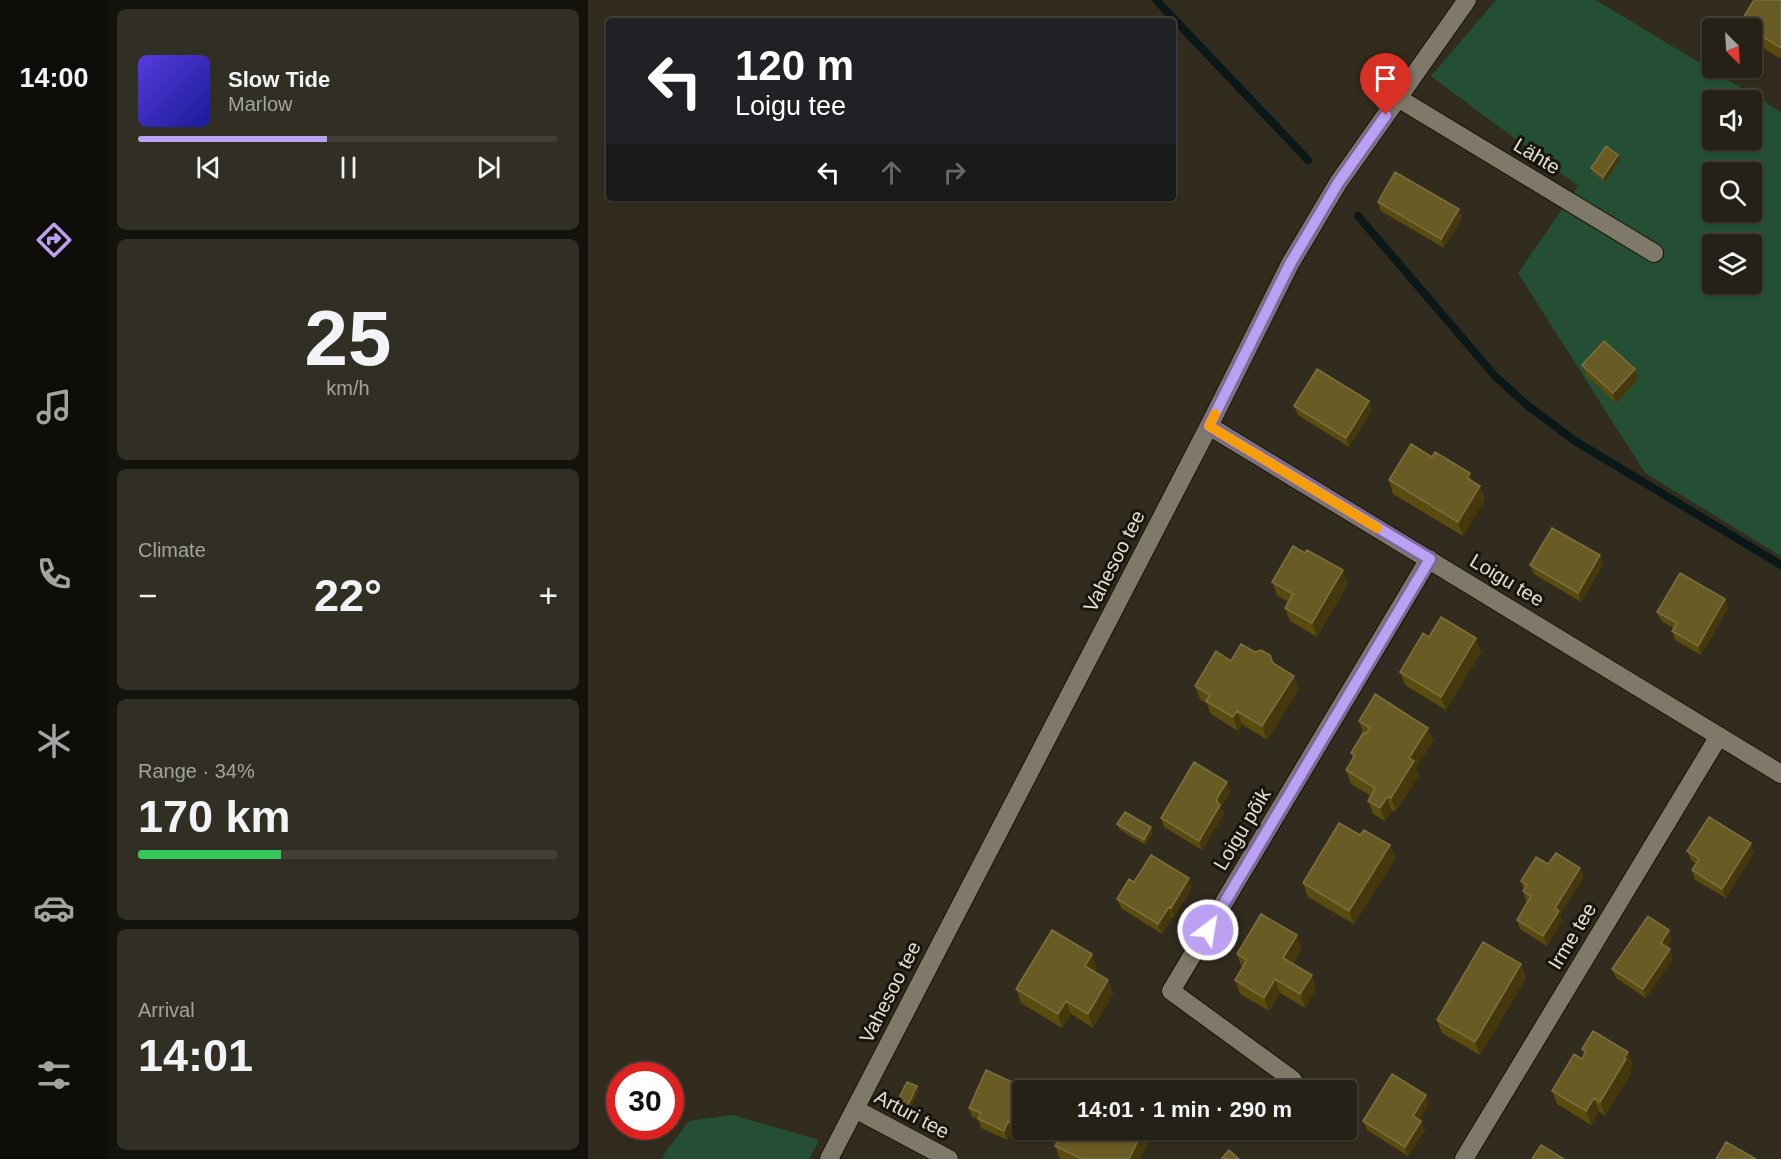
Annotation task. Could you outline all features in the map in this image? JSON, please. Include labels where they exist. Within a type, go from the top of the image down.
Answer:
[{"type":"street","name":"Vahesoo tee","points":[[829,1159],[1209,426],[1290,264],[1338,183],[1467,0]]},
{"type":"street","name":"Lähte","points":[[1398,98],[1654,253]]},
{"type":"street","name":"Loigu tee","points":[[1209,426],[1781,774]]},
{"type":"street","name":"Loigu põik","points":[[1293,1080],[1171,992],[1430,559]]},
{"type":"street","name":"Irme tee","points":[[1464,1159],[1719,736]]},
{"type":"street","name":"Arturi tee","points":[[855,1109],[949,1159]]},
{"type":"green space","points":[[1496,0],[1596,0],[1702,64],[1702,78],[1725,78],[1745,90],[1702,90],[1702,150],[1762,150],[1762,100],[1781,112],[1781,556],[1645,473],[1518,273],[1578,186],[1431,76]]},
{"type":"green space","points":[[732,1115],[819,1140],[809,1159],[662,1159],[674,1140],[684,1140],[684,1128],[689,1121]]},
{"type":"building","points":[[1754,0],[1781,0],[1781,48],[1762,36],[1762,18],[1743,18]]},
{"type":"building","points":[[1606,146],[1618,155],[1603,177],[1591,168]]},
{"type":"building","points":[[1395,172],[1459,209],[1441,239],[1378,202]]},
{"type":"building","points":[[1604,341],[1635,369],[1613,393],[1582,365]]},
{"type":"building","points":[[1317,369],[1369,401],[1346,438],[1294,406]]},
{"type":"building","points":[[1411,444],[1432,457],[1435,452],[1470,473],[1467,478],[1480,486],[1458,522],[1389,480]]},
{"type":"building","points":[[1552,528],[1600,555],[1578,593],[1530,565]]},
{"type":"building","points":[[1293,546],[1305,553],[1307,550],[1343,570],[1312,623],[1285,608],[1293,594],[1272,582]]},
{"type":"building","points":[[1680,573],[1725,599],[1698,646],[1672,631],[1677,623],[1657,612]]},
{"type":"building","points":[[1441,617],[1476,638],[1441,697],[1400,672],[1423,633],[1429,637]]},
{"type":"building","points":[[1241,644],[1255,652],[1261,650],[1270,655],[1273,663],[1294,676],[1262,726],[1237,711],[1233,717],[1206,701],[1210,695],[1195,686],[1216,651],[1231,661]]},
{"type":"building","points":[[1375,694],[1428,728],[1409,758],[1414,761],[1391,798],[1387,797],[1380,808],[1368,801],[1375,788],[1346,770],[1355,755],[1351,753],[1363,733],[1366,734],[1370,728],[1359,721]]},
{"type":"building","points":[[1194,762],[1227,782],[1216,800],[1220,805],[1199,841],[1161,818]]},
{"type":"building","points":[[1125,812],[1151,827],[1144,840],[1117,824]]},
{"type":"building","points":[[1709,817],[1751,843],[1722,889],[1692,870],[1699,859],[1687,851]]},
{"type":"building","points":[[1339,823],[1360,835],[1364,830],[1390,845],[1349,911],[1303,883]]},
{"type":"building","points":[[1556,853],[1580,868],[1555,908],[1559,911],[1543,936],[1517,920],[1531,896],[1523,891],[1527,885],[1521,881],[1536,857],[1548,864]]},
{"type":"building","points":[[1151,855],[1189,878],[1171,908],[1169,907],[1158,924],[1117,899],[1129,879],[1134,882]]},
{"type":"building","points":[[1261,914],[1297,935],[1283,958],[1312,975],[1300,994],[1275,979],[1264,998],[1235,980],[1247,960],[1237,954]]},
{"type":"building","points":[[1648,916],[1669,930],[1661,943],[1670,949],[1643,989],[1612,969]]},
{"type":"building","points":[[1052,930],[1092,954],[1085,966],[1108,980],[1088,1014],[1066,1001],[1058,1014],[1016,989]]},
{"type":"building","points":[[1483,942],[1521,964],[1475,1042],[1437,1020]]},
{"type":"building","points":[[1593,1031],[1628,1052],[1600,1102],[1594,1098],[1586,1111],[1552,1091],[1574,1054],[1582,1059],[1586,1051],[1582,1049]]},
{"type":"building","points":[[986,1070],[1012,1082],[1012,1123],[1008,1121],[1004,1131],[978,1119],[981,1113],[969,1108]]},
{"type":"building","points":[[1392,1074],[1426,1095],[1413,1116],[1421,1121],[1405,1147],[1363,1121]]},
{"type":"building","points":[[907,1082],[917,1086],[906,1109],[896,1104]]},
{"type":"building","points":[[1058,1140],[1138,1140],[1129,1159],[1082,1159],[1055,1146]]},
{"type":"building","points":[[1726,1142],[1756,1159],[1716,1159]]},
{"type":"building","points":[[1541,1145],[1564,1159],[1532,1159]]},
{"type":"building","points":[[1229,1150],[1239,1159],[1221,1159]]},
{"type":"waterway","points":[[1156,0],[1173,18]]},
{"type":"waterway","points":[[1176,21],[1308,160]]},
{"type":"waterway","points":[[1358,216],[1495,376],[1527,405],[1575,441],[1781,565]]},
{"type":"slow traffic","points":[[1215,414],[1209,426],[1377,528]]},
{"type":"route","points":[[1208,930],[1430,559],[1209,426],[1290,264],[1338,183],[1386,115]]}]
